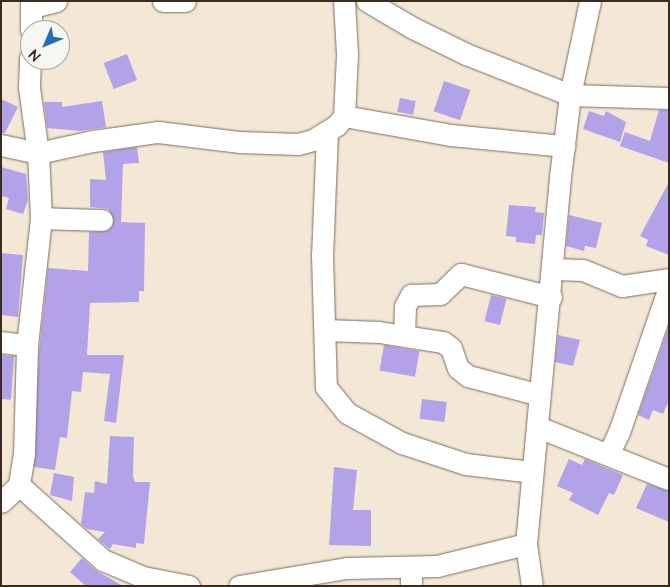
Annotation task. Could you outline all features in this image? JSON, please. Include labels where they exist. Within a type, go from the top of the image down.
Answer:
[{"type":"street","points":[[31,20],[32,4],[56,1]]},
{"type":"street","points":[[163,1],[185,1]]},
{"type":"street","points":[[1,145],[38,154],[93,141],[158,132],[240,142],[298,144],[327,133],[344,116],[347,54],[344,1]]},
{"type":"street","points":[[367,1],[412,28],[466,54],[570,95],[669,98]]},
{"type":"street","points":[[532,586],[526,544],[531,472],[538,427],[570,95],[590,1]]},
{"type":"street","points":[[2,501],[19,485],[24,454],[27,345],[41,218],[38,154],[29,87],[30,70]]},
{"type":"street","points":[[344,116],[451,135],[564,146]]},
{"type":"street","points":[[327,133],[322,220],[326,387],[347,413],[387,435],[438,456],[466,464],[531,472]]},
{"type":"street","points":[[41,218],[102,220]]},
{"type":"street","points":[[554,269],[583,270],[622,286],[669,280]]},
{"type":"street","points":[[404,335],[405,306],[411,295],[440,294],[464,273],[550,297]]},
{"type":"street","points":[[609,453],[619,432],[669,287]]},
{"type":"street","points":[[325,330],[404,335],[443,342],[450,348],[458,368],[468,376],[540,395]]},
{"type":"street","points":[[1,342],[27,345]]},
{"type":"street","points":[[538,427],[609,453],[669,479]]},
{"type":"street","points":[[19,485],[103,560],[143,578],[189,586]]},
{"type":"street","points":[[238,586],[347,568],[411,576],[526,544]]},
{"type":"building","points":[[127,54],[137,80],[114,89],[104,63]]},
{"type":"building","points":[[444,81],[470,90],[460,120],[434,111]]},
{"type":"building","points":[[400,98],[416,101],[413,115],[397,112]]},
{"type":"building","points":[[1,99],[18,107],[5,133],[1,133]]},
{"type":"building","points":[[102,101],[106,127],[81,131],[47,128],[44,102],[62,102],[62,107]]},
{"type":"building","points":[[659,110],[669,110],[669,163],[620,146],[625,132],[650,141]]},
{"type":"building","points":[[589,111],[604,116],[606,111],[626,122],[620,142],[583,129]]},
{"type":"building","points":[[137,147],[139,163],[123,164],[121,222],[145,223],[144,291],[139,291],[139,302],[90,303],[87,355],[124,355],[116,423],[104,421],[110,374],[83,372],[81,392],[72,391],[67,438],[60,437],[55,470],[34,467],[39,352],[48,268],[88,271],[89,232],[107,231],[114,220],[108,209],[90,207],[90,179],[106,180],[103,152]]},
{"type":"building","points":[[1,167],[26,174],[28,200],[23,214],[6,209],[9,198],[1,196]]},
{"type":"building","points":[[669,182],[669,255],[646,246],[648,240],[640,236]]},
{"type":"building","points":[[509,205],[536,207],[535,212],[544,213],[542,235],[536,235],[535,244],[516,242],[516,237],[506,236]]},
{"type":"building","points":[[569,215],[602,223],[596,248],[585,246],[584,251],[566,246]]},
{"type":"building","points":[[1,253],[23,255],[18,317],[1,315]]},
{"type":"building","points":[[491,295],[507,299],[500,325],[484,321]]},
{"type":"building","points":[[669,326],[669,400],[663,414],[653,410],[649,420],[638,415]]},
{"type":"building","points":[[558,335],[580,340],[573,366],[555,362]]},
{"type":"building","points":[[384,345],[419,351],[415,377],[379,371]]},
{"type":"building","points":[[1,355],[14,356],[11,400],[1,399]]},
{"type":"building","points":[[422,399],[447,402],[444,422],[420,419]]},
{"type":"building","points":[[110,436],[134,437],[133,476],[135,482],[150,482],[144,544],[136,543],[136,548],[113,544],[110,549],[98,539],[105,532],[87,529],[81,524],[85,492],[94,493],[95,481],[107,484]]},
{"type":"building","points":[[569,459],[582,465],[585,459],[623,475],[614,495],[609,493],[598,515],[569,500],[573,493],[557,486]]},
{"type":"building","points":[[334,467],[357,470],[353,510],[371,510],[371,546],[329,545]]},
{"type":"building","points":[[54,473],[74,477],[72,501],[50,495]]},
{"type":"building","points":[[647,484],[669,491],[669,522],[636,508]]},
{"type":"building","points":[[82,558],[95,570],[123,586],[86,586],[70,572]]}]
